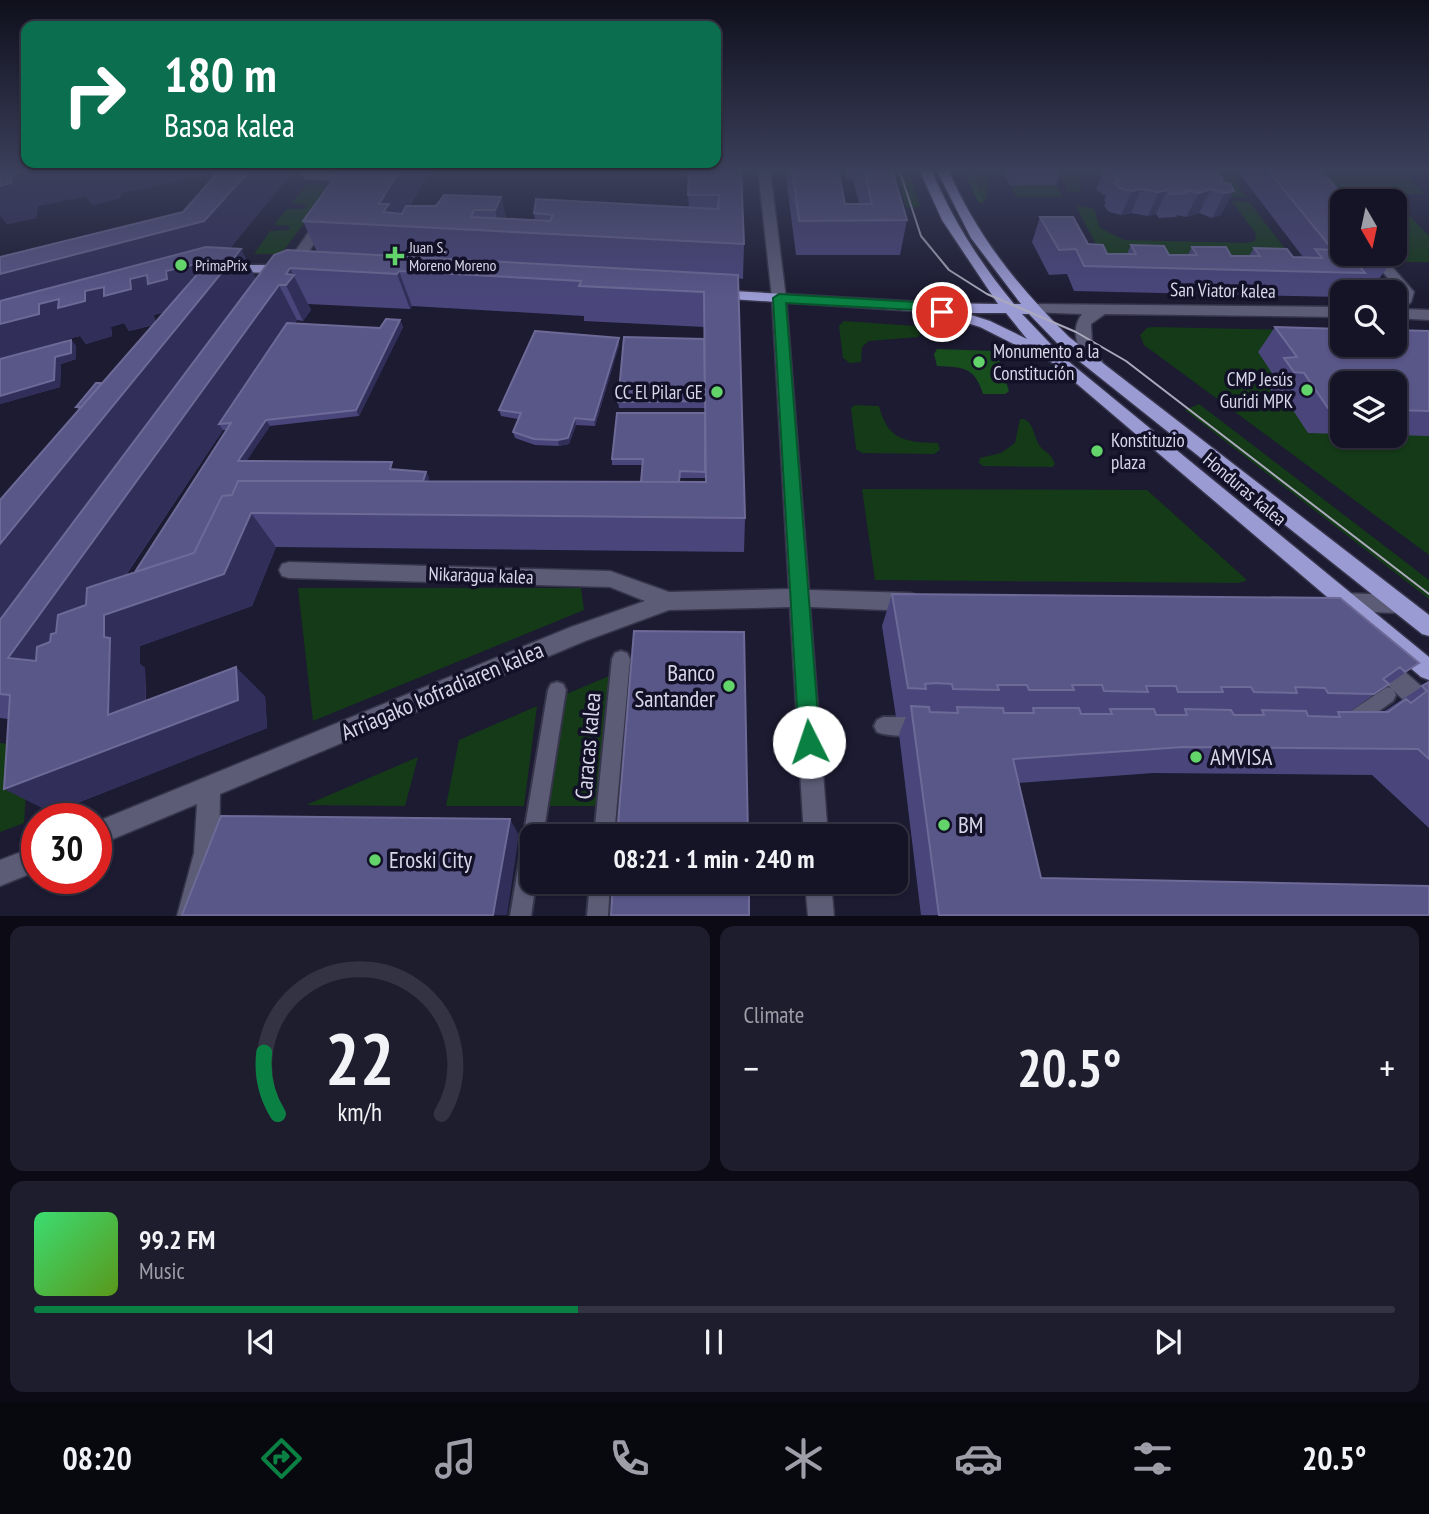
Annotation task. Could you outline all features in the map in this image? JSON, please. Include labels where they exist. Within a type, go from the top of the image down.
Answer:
[{"type":"main road","name":"Honduras kalea","points":[[944,212],[1008,308],[1058,361],[1429,670]]},
{"type":"main road","name":"Honduras kalea","points":[[964,212],[1007,275],[1064,341],[1429,627]]},
{"type":"main road","points":[[215,272],[241,267],[312,271]]},
{"type":"main road","points":[[947,308],[976,297],[1007,275]]},
{"type":"main road","points":[[695,293],[947,308],[1034,309]]},
{"type":"main road","points":[[916,306],[985,324],[1058,361]]},
{"type":"street","points":[[274,292],[330,212]]},
{"type":"street","points":[[769,212],[779,298],[815,824]]},
{"type":"street","points":[[1384,266],[1396,280]]},
{"type":"street","points":[[1407,293],[1429,305]]},
{"type":"street","name":"San Viator kalea","points":[[1034,309],[1330,312]]},
{"type":"street","points":[[1096,365],[1085,346],[1082,329],[1086,318],[1102,310]]},
{"type":"street","points":[[1407,312],[1429,315]]},
{"type":"street","name":"Nikaragua kalea","points":[[289,570],[610,579],[668,601]]},
{"type":"street","points":[[799,598],[931,603]]},
{"type":"street","name":"Arriagako kofradiaren kalea","points":[[112,828],[578,634],[668,601],[799,598]]},
{"type":"street","points":[[1325,613],[1347,602],[1401,604]]},
{"type":"street","points":[[1360,647],[1429,708]]},
{"type":"street","name":"Caracas kalea","points":[[605,824],[621,659]]},
{"type":"street","name":"Caracas kalea","points":[[535,824],[556,690]]},
{"type":"street","points":[[1325,729],[1338,730],[1387,695]]},
{"type":"street","points":[[883,726],[938,726]]},
{"type":"street","points":[[190,915],[204,877],[210,836],[208,789]]},
{"type":"street","points":[[0,873],[21,865]]},
{"type":"street","points":[[520,915],[524,894]]},
{"type":"street","points":[[597,915],[599,894]]},
{"type":"street","points":[[819,894],[821,915]]},
{"type":"shaded area","points":[[285,212],[313,212],[281,254],[254,254],[270,231],[288,230],[290,226],[274,225]]},
{"type":"shaded area","points":[[1079,212],[1095,212],[1100,228],[1124,240],[1246,243],[1255,241],[1256,234],[1240,212],[1257,212],[1303,272],[1109,269]]},
{"type":"shaded area","points":[[1407,213],[1429,236],[1429,262],[1407,262]]},
{"type":"shaded area","points":[[844,321],[915,326],[920,334],[918,337],[869,341],[862,347],[861,362],[850,363],[843,358],[839,326]]},
{"type":"shaded area","points":[[1153,327],[1330,331],[1330,357],[1407,357],[1407,341],[1429,333],[1429,555],[1144,345],[1140,335],[1147,328]]},
{"type":"shaded area","points":[[937,349],[996,351],[1009,391],[1005,394],[983,394],[976,378],[967,370],[937,366],[934,354]]},
{"type":"shaded area","points":[[1199,404],[1429,580],[1429,599],[1185,410]]},
{"type":"shaded area","points":[[855,405],[879,406],[887,426],[893,433],[916,442],[938,443],[940,450],[934,454],[862,453],[856,449],[851,408]]},
{"type":"shaded area","points":[[1020,419],[1030,423],[1040,446],[1053,459],[1053,467],[983,466],[979,463],[980,458],[1001,453],[1015,443]]},
{"type":"shaded area","points":[[862,489],[1147,490],[1247,580],[1239,583],[875,580]]},
{"type":"shaded area","points":[[298,588],[581,588],[584,610],[313,721]]},
{"type":"shaded area","points":[[614,674],[601,806],[549,806],[564,695]]},
{"type":"shaded area","points":[[537,706],[524,806],[446,806],[459,740]]},
{"type":"shaded area","points":[[0,743],[29,746],[25,803],[21,803],[21,824],[0,832]]},
{"type":"shaded area","points":[[418,757],[405,806],[306,805]]},
{"type":"building","points":[[183,212],[212,212],[204,221],[0,274],[0,257]]},
{"type":"building","points":[[310,212],[402,214],[403,212],[473,212],[471,217],[550,221],[553,215],[534,212],[743,212],[744,244],[303,221]]},
{"type":"building","points":[[798,212],[905,212],[907,220],[799,221]]},
{"type":"building","points":[[1302,212],[1330,212],[1330,246]]},
{"type":"building","points":[[1040,217],[1073,217],[1088,244],[1103,245],[1107,254],[1136,254],[1131,245],[1164,246],[1169,255],[1197,255],[1192,247],[1226,247],[1231,256],[1260,256],[1254,248],[1287,249],[1293,257],[1322,258],[1315,249],[1330,250],[1330,266],[1359,266],[1365,273],[1084,266],[1076,249],[1059,250]]},
{"type":"building","points":[[206,247],[241,249],[0,544],[0,500],[209,261],[166,271],[167,279],[148,284],[147,275],[130,279],[131,289],[104,296],[104,287],[85,291],[85,301],[58,308],[59,299],[39,304],[39,314],[0,324],[0,301]]},
{"type":"building","points":[[287,250],[738,275],[745,518],[251,513],[224,574],[104,615],[104,637],[110,638],[108,715],[236,667],[238,700],[4,789],[10,695],[0,694],[0,620],[274,255]],"holes":[[[290,268],[397,274],[399,271],[581,281],[579,286],[704,292],[706,482],[238,481],[232,495],[222,496],[194,553],[87,588],[86,605],[58,615],[56,633],[51,634],[50,642],[37,647],[36,661],[8,658],[279,285],[286,285],[294,275],[286,274]]]},
{"type":"building","points":[[386,319],[400,320],[356,410],[266,420],[238,461],[392,462],[390,469],[426,472],[423,481],[238,481],[232,495],[222,496],[194,553],[135,572],[231,423],[219,424],[287,323],[380,328]]},
{"type":"building","points":[[1275,327],[1330,329],[1330,357],[1407,357],[1407,330],[1429,331],[1429,411],[1407,410],[1407,371],[1330,371],[1328,408],[1304,373],[1294,372],[1284,358],[1297,357]]},
{"type":"building","points":[[535,331],[619,338],[594,420],[575,418],[568,438],[534,439],[513,432],[521,413],[499,410]]},
{"type":"building","points":[[624,337],[704,339],[705,401],[618,402]]},
{"type":"building","points":[[71,340],[71,353],[55,357],[54,380],[0,396],[0,359]]},
{"type":"building","points":[[96,383],[102,383],[81,407],[76,407]]},
{"type":"building","points":[[617,413],[705,413],[705,472],[680,471],[679,482],[641,482],[643,459],[612,459]]},
{"type":"building","points":[[892,594],[1340,598],[1419,663],[1405,672],[1400,667],[1383,679],[1389,684],[1374,694],[1328,693],[1325,688],[1295,687],[1297,693],[1254,692],[1251,687],[1221,687],[1223,692],[1178,692],[1176,686],[1146,686],[1148,692],[1104,691],[1102,685],[1072,685],[1074,690],[1029,690],[1027,685],[997,685],[999,690],[953,689],[952,684],[935,683],[925,684],[926,689],[908,688]]},
{"type":"building","points":[[634,631],[744,632],[748,824],[618,824]]},
{"type":"building","points":[[1429,682],[1429,759],[1418,749],[1183,747],[1013,759],[1041,878],[1429,886],[1429,915],[939,915],[911,706],[929,707],[930,712],[958,713],[957,707],[1003,708],[1004,713],[1034,713],[1033,708],[1079,708],[1081,714],[1112,714],[1110,709],[1154,709],[1156,715],[1187,715],[1185,709],[1231,710],[1234,715],[1264,715],[1262,710],[1306,711],[1308,716],[1340,717],[1338,712],[1388,712],[1406,699],[1411,703],[1427,691],[1422,686]]},
{"type":"building","name":"Eroski City","points":[[221,816],[510,819],[493,915],[182,915]]},
{"type":"building","points":[[612,894],[749,894],[749,915],[611,915]]},
{"type":"tram line","points":[[913,212],[921,236],[949,270],[987,294],[1076,332],[1126,361],[1429,594]]},
{"type":"place","name":"Juan S. Moreno Moreno","points":[[395,256]]},
{"type":"place","name":"PrimaPrix","points":[[181,265]]},
{"type":"place","name":"Monumento a la Constitución","points":[[979,362]]},
{"type":"place","name":"CMP Jesús Guridi MPK","points":[[1307,390]]},
{"type":"place","name":"CC El Pilar GE","points":[[717,392]]},
{"type":"place","name":"Konstituzio plaza","points":[[1097,451]]},
{"type":"place","name":"Banco Santander","points":[[729,686]]},
{"type":"place","name":"AMVISA","points":[[1196,757]]},
{"type":"place","name":"BM","points":[[944,825]]},
{"type":"place","name":"Eroski City","points":[[375,860]]},
{"type":"route","points":[[809,742],[779,298],[916,306],[942,312]]}]
